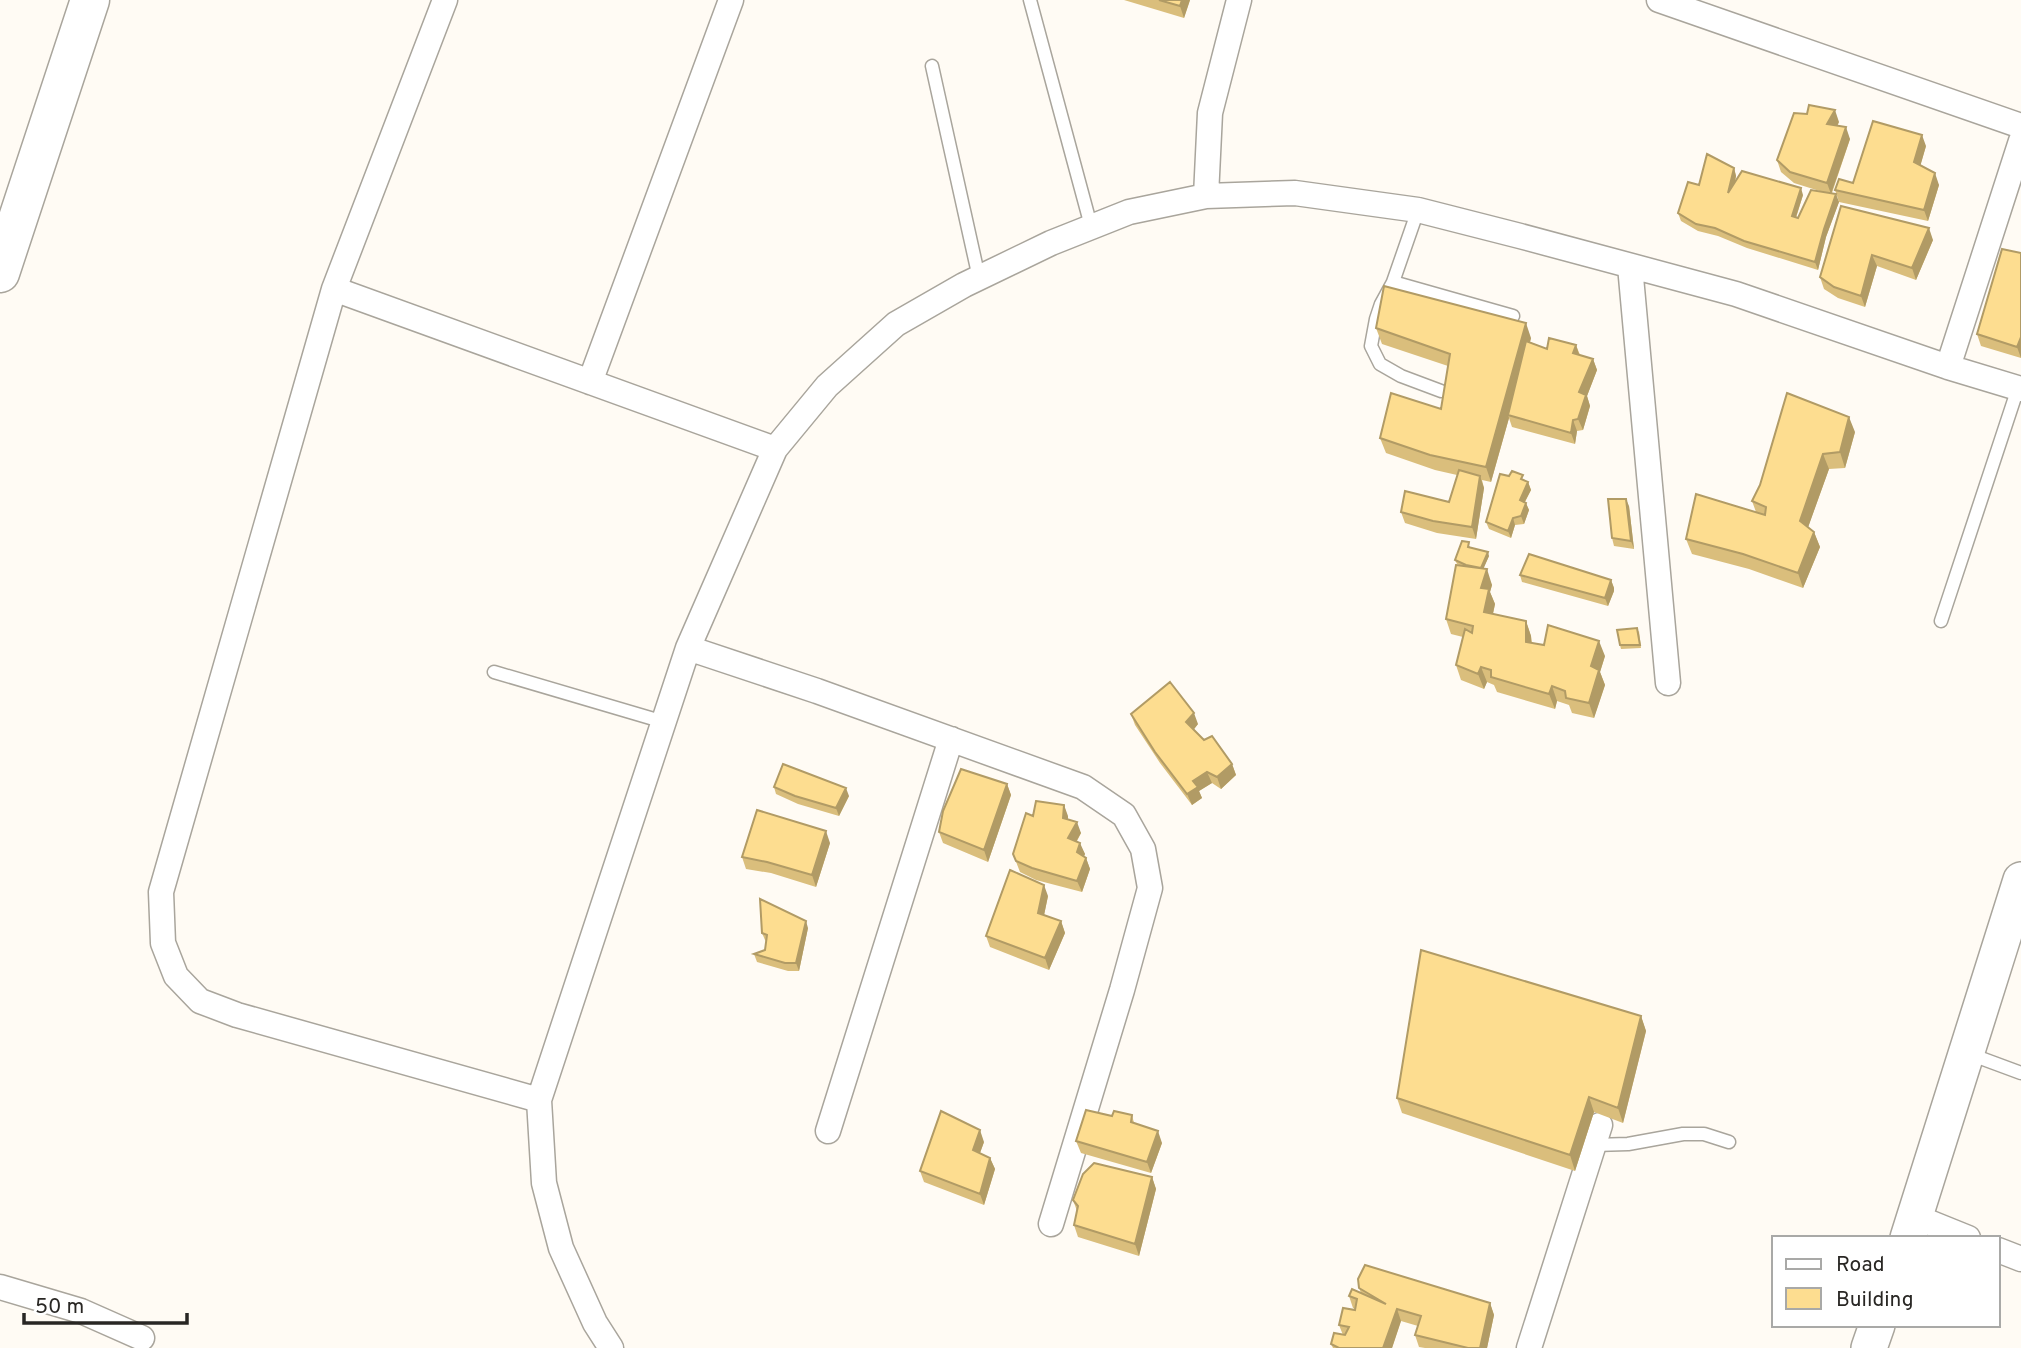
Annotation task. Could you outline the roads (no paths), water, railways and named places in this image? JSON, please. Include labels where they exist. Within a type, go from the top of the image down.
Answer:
[{"type":"main road","points":[[0,273],[90,0]]},
{"type":"street","points":[[445,0],[334,289],[161,892],[163,943],[176,976],[200,1001],[237,1015],[539,1100]]},
{"type":"street","points":[[590,382],[732,0]]},
{"type":"street","points":[[1206,196],[1210,113],[1239,0]]},
{"type":"street","points":[[1659,0],[2021,125]]},
{"type":"street","points":[[1948,366],[2021,141]]},
{"type":"street","points":[[611,1348],[595,1323],[561,1248],[544,1183],[539,1100],[688,648],[775,449],[827,386],[896,324],[979,278],[1051,243],[1129,212],[1206,196],[1295,193],[1418,210],[1736,294],[2020,388]]},
{"type":"street","points":[[1630,266],[1668,683]]},
{"type":"street","points":[[334,289],[775,449]]},
{"type":"street","points":[[688,648],[1083,787],[1124,815],[1143,849],[1150,888],[1052,1224]]},
{"type":"street","points":[[828,1131],[951,739]]},
{"type":"street","points":[[1958,1236],[1912,1227],[2021,880]]},
{"type":"street","points":[[1529,1348],[1597,1135]]},
{"type":"street","points":[[2000,1251],[2021,1259]]},
{"type":"street","points":[[0,1287],[81,1311],[142,1338]]},
{"type":"street","points":[[1869,1348],[1876,1327]]},
{"type":"lane","points":[[1030,0],[1091,226]]},
{"type":"lane","points":[[932,66],[979,278]]},
{"type":"lane","points":[[1418,210],[1393,282],[1381,304],[1371,346],[1380,363],[1401,376],[1441,391]]},
{"type":"lane","points":[[1393,282],[1513,316]]},
{"type":"lane","points":[[1941,621],[2020,388]]},
{"type":"lane","points":[[494,672],[664,722]]},
{"type":"lane","points":[[1967,1053],[2021,1073]]},
{"type":"lane","points":[[1597,1135],[1628,1144],[1683,1134],[1704,1134],[1729,1142]]}]
